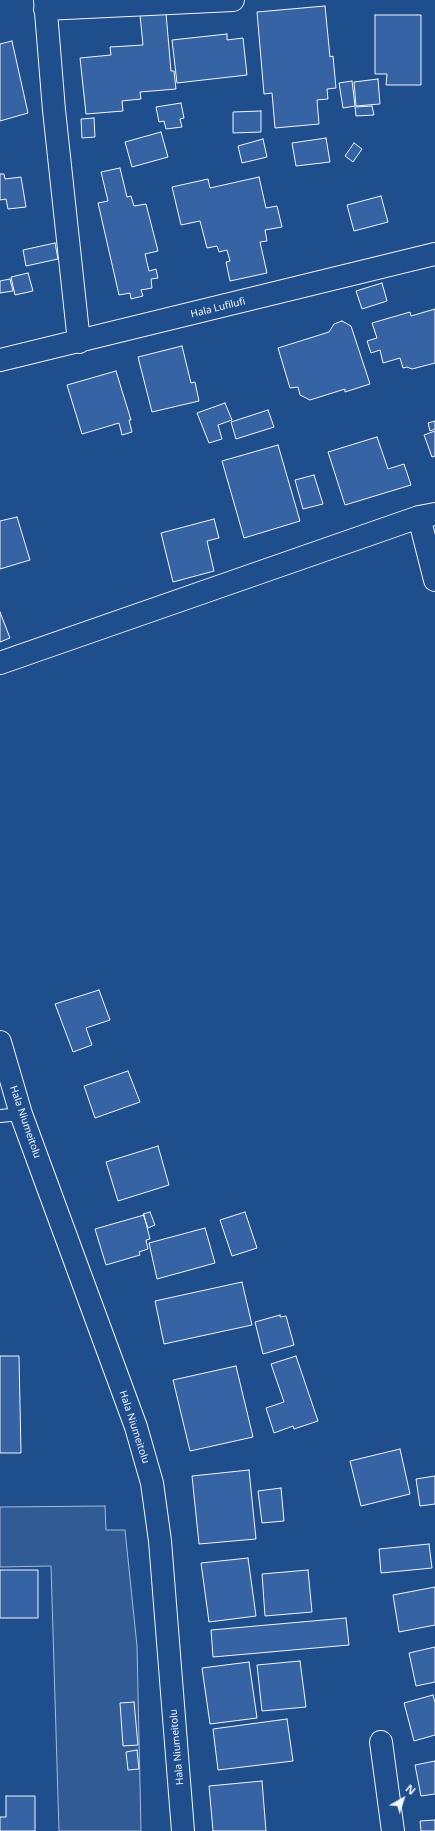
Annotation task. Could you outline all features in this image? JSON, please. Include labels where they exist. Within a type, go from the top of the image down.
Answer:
[{"type":"street","points":[[79,342],[54,110],[45,4],[233,0]]},
{"type":"street","name":"Hala Lufilufi","points":[[0,360],[79,342],[435,254]]},
{"type":"street","points":[[0,663],[427,516],[435,580]]},
{"type":"street","name":"Hala Niumeitolu","points":[[0,1042],[10,1115],[136,1427],[152,1483],[160,1541],[183,1831]]},
{"type":"street","points":[[381,1742],[393,1831]]},
{"type":"shaded area","points":[[105,1506],[106,1530],[125,1530],[137,1646],[141,1831],[59,1831],[51,1566],[0,1567],[0,1507]]},
{"type":"building","points":[[325,6],[330,57],[333,56],[336,88],[327,89],[328,99],[317,100],[319,124],[275,128],[272,93],[264,94],[257,12]]},
{"type":"building","points":[[166,13],[171,71],[174,71],[176,89],[140,92],[141,99],[122,101],[123,111],[86,114],[80,58],[111,55],[110,47],[143,45],[140,15]]},
{"type":"building","points":[[375,15],[421,15],[421,85],[386,85],[387,74],[375,74]]},
{"type":"building","points":[[227,34],[227,40],[243,38],[247,75],[177,83],[172,40]]},
{"type":"building","points":[[12,41],[28,113],[0,121],[0,44]]},
{"type":"building","points":[[378,79],[380,104],[356,106],[354,82]]},
{"type":"building","points":[[352,81],[355,106],[343,108],[339,83]]},
{"type":"building","points":[[181,103],[184,118],[180,119],[182,127],[166,129],[164,121],[159,122],[156,107]]},
{"type":"building","points":[[372,106],[374,115],[356,116],[355,107]]},
{"type":"building","points":[[261,111],[261,132],[233,133],[233,112]]},
{"type":"building","points":[[94,118],[95,137],[82,138],[81,119]]},
{"type":"building","points":[[161,132],[168,157],[132,167],[125,142]]},
{"type":"building","points":[[326,138],[330,162],[296,166],[292,143]]},
{"type":"building","points":[[263,139],[267,157],[242,163],[238,146]]},
{"type":"building","points":[[354,143],[362,149],[353,162],[345,156]]},
{"type":"building","points":[[120,168],[127,197],[131,196],[134,206],[146,204],[158,251],[145,254],[149,271],[156,269],[158,278],[151,279],[152,288],[141,290],[143,296],[131,299],[130,293],[119,295],[98,203],[108,201],[101,172]]},
{"type":"building","points":[[0,174],[4,174],[5,179],[21,177],[26,207],[8,209],[6,199],[0,200]]},
{"type":"building","points":[[259,177],[266,208],[277,206],[282,227],[265,230],[267,241],[260,242],[267,273],[230,281],[226,262],[230,261],[227,250],[219,252],[217,246],[207,248],[200,221],[181,225],[172,187],[208,179],[210,188]]},
{"type":"building","points":[[381,196],[388,222],[354,231],[347,205]]},
{"type":"building","points":[[55,243],[58,259],[26,266],[23,250]]},
{"type":"building","points":[[28,273],[33,291],[15,295],[11,277]]},
{"type":"building","points":[[10,279],[13,291],[0,293],[0,281]]},
{"type":"building","points":[[382,283],[387,301],[362,309],[356,291]]},
{"type":"building","points":[[435,309],[435,363],[412,369],[407,367],[403,368],[400,358],[383,363],[380,350],[371,353],[367,341],[377,338],[372,323],[410,312],[411,316]]},
{"type":"building","points":[[342,321],[351,326],[370,384],[345,392],[345,389],[310,400],[300,395],[298,387],[290,388],[278,348],[329,332],[334,324]]},
{"type":"building","points":[[182,346],[191,383],[195,382],[199,401],[152,412],[138,357]]},
{"type":"building","points":[[116,371],[131,420],[129,420],[132,432],[122,435],[119,423],[82,434],[67,385]]},
{"type":"building","points":[[225,403],[232,420],[218,425],[222,439],[209,443],[197,413]]},
{"type":"building","points":[[268,410],[274,427],[236,439],[231,422]]},
{"type":"building","points":[[435,421],[435,429],[430,431],[428,423]]},
{"type":"building","points":[[435,431],[435,456],[432,457],[424,435]]},
{"type":"building","points":[[377,437],[388,469],[404,464],[411,485],[345,505],[328,452]]},
{"type":"building","points":[[278,445],[300,521],[244,538],[222,461]]},
{"type":"building","points":[[314,475],[323,504],[303,509],[295,480]]},
{"type":"building","points":[[17,517],[30,560],[0,569],[0,521]]},
{"type":"building","points":[[214,519],[219,538],[207,541],[214,571],[173,582],[161,533]]},
{"type":"building","points":[[0,612],[10,638],[0,642]]},
{"type":"building","points":[[99,990],[110,1020],[86,1028],[92,1045],[73,1052],[55,1004]]},
{"type":"building","points":[[128,1071],[140,1102],[95,1118],[84,1086]]},
{"type":"building","points":[[158,1146],[169,1185],[118,1201],[106,1162]]},
{"type":"building","points":[[150,1212],[155,1225],[148,1228],[143,1214]]},
{"type":"building","points":[[245,1212],[257,1248],[232,1256],[220,1220]]},
{"type":"building","points":[[144,1215],[150,1239],[146,1240],[148,1249],[139,1252],[140,1255],[106,1265],[95,1229]]},
{"type":"building","points":[[205,1228],[215,1263],[157,1279],[149,1243]]},
{"type":"building","points":[[242,1282],[252,1325],[164,1344],[155,1301]]},
{"type":"building","points":[[280,1315],[280,1317],[286,1316],[294,1345],[263,1354],[255,1322]]},
{"type":"building","points":[[0,1356],[19,1356],[21,1453],[0,1453]]},
{"type":"building","points":[[296,1356],[318,1421],[294,1429],[293,1426],[274,1433],[266,1408],[284,1402],[271,1364]]},
{"type":"building","points":[[236,1366],[253,1437],[190,1451],[173,1380]]},
{"type":"building","points":[[400,1449],[410,1494],[361,1506],[350,1461]]},
{"type":"building","points":[[249,1470],[256,1539],[199,1544],[192,1476]]},
{"type":"building","points":[[435,1476],[435,1504],[420,1506],[416,1479]]},
{"type":"building","points":[[281,1488],[284,1521],[262,1523],[258,1491]]},
{"type":"building","points":[[429,1544],[432,1568],[381,1573],[379,1549]]},
{"type":"building","points":[[248,1558],[256,1616],[209,1622],[201,1563]]},
{"type":"building","points":[[0,1570],[38,1570],[38,1618],[0,1618]]},
{"type":"building","points":[[308,1570],[312,1612],[265,1616],[262,1574]]},
{"type":"building","points":[[435,1587],[435,1625],[399,1632],[393,1595]]},
{"type":"building","points":[[346,1618],[349,1645],[213,1657],[211,1630]]},
{"type":"building","points":[[435,1647],[435,1682],[416,1686],[409,1653]]},
{"type":"building","points":[[300,1661],[306,1707],[262,1711],[257,1665]]},
{"type":"building","points":[[249,1662],[257,1718],[210,1724],[202,1668]]},
{"type":"building","points":[[433,1695],[435,1703],[435,1735],[414,1741],[404,1703]]},
{"type":"building","points":[[134,1702],[138,1745],[123,1746],[120,1703]]},
{"type":"building","points":[[287,1719],[293,1761],[218,1770],[213,1729]]},
{"type":"building","points":[[137,1750],[139,1769],[128,1770],[126,1752]]},
{"type":"building","points":[[435,1761],[435,1794],[421,1796],[415,1765]]},
{"type":"building","points":[[262,1781],[266,1831],[213,1831],[209,1786]]},
{"type":"building","points":[[6,1796],[35,1796],[35,1831],[0,1831],[0,1817],[6,1817]]},
{"type":"building","points":[[435,1820],[435,1831],[421,1831],[420,1821]]}]
